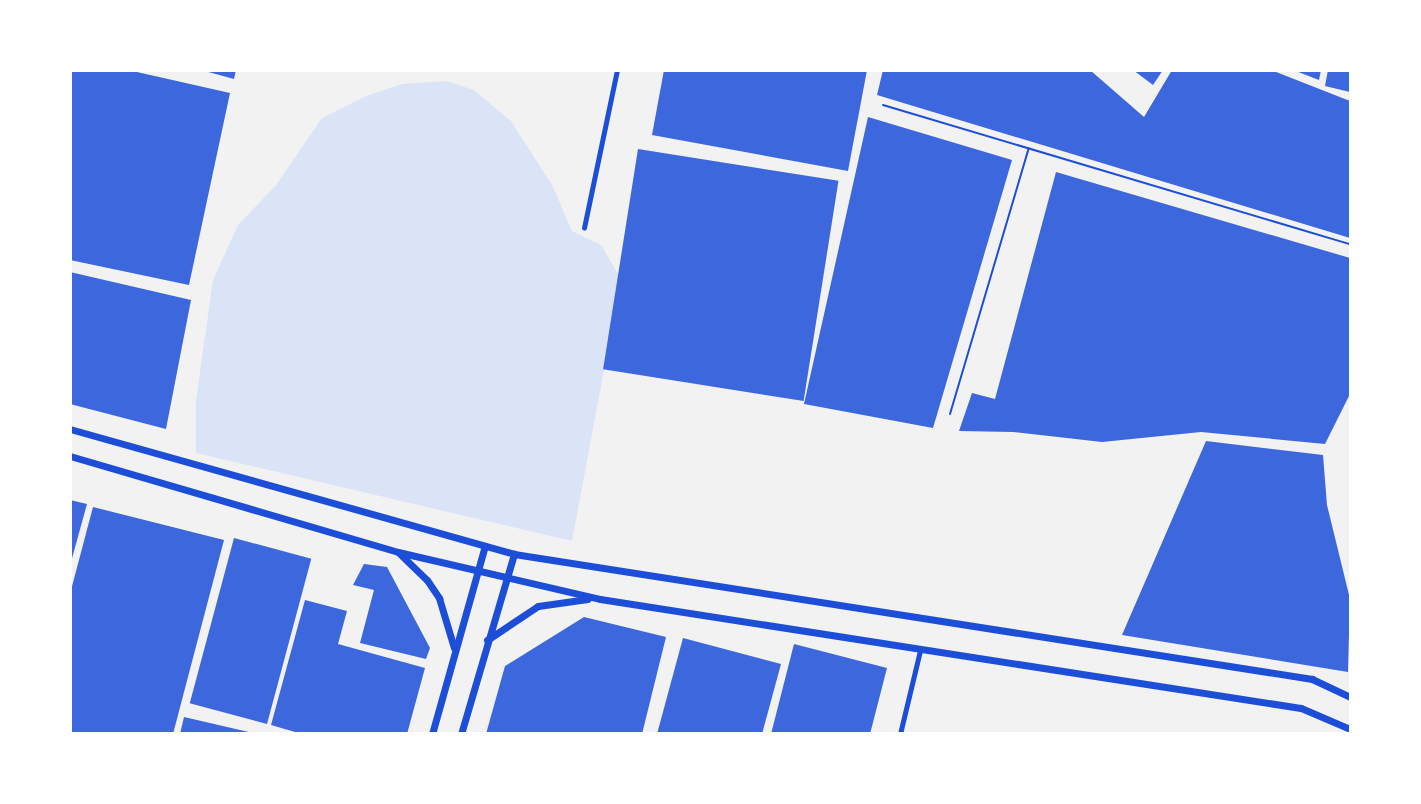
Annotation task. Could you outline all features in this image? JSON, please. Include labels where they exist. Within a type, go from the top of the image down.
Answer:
[{"type":"main road","points":[[70,429],[514,555],[1312,679],[1350,697]]},
{"type":"main road","points":[[70,456],[398,552],[476,572],[600,599],[920,651],[1301,708],[1350,729]]},
{"type":"main road","points":[[432,734],[485,546]]},
{"type":"main road","points":[[398,552],[427,580],[440,598],[455,652]]},
{"type":"main road","points":[[461,734],[514,555]]},
{"type":"main road","points":[[487,640],[538,606],[600,599]]},
{"type":"street","points":[[584,228],[617,70]]},
{"type":"street","points":[[900,734],[920,651]]},
{"type":"lane","points":[[883,105],[1350,244]]},
{"type":"lane","points":[[950,414],[1029,148]]},
{"type":"shaded area","points":[[446,81],[474,90],[511,121],[552,185],[572,231],[601,245],[621,279],[572,541],[196,453],[196,400],[213,280],[238,225],[276,185],[322,118],[366,96],[402,84]]},
{"type":"building","points":[[70,70],[128,70],[230,93],[189,285],[70,260]]},
{"type":"building","points":[[201,70],[236,70],[234,79]]},
{"type":"building","points":[[664,70],[867,70],[848,171],[652,135]]},
{"type":"building","points":[[883,70],[1090,70],[1144,117],[1172,70],[1271,70],[1350,101],[1350,238],[877,95]]},
{"type":"building","points":[[1133,70],[1163,70],[1153,85]]},
{"type":"building","points":[[1293,70],[1321,70],[1319,80]]},
{"type":"building","points":[[1328,70],[1350,70],[1350,92],[1325,86]]},
{"type":"building","points":[[868,117],[1012,160],[933,428],[804,404]]},
{"type":"building","points":[[638,149],[839,181],[804,401],[603,369]]},
{"type":"building","points":[[1056,172],[1350,258],[1350,394],[1325,444],[1201,432],[1102,442],[1013,432],[959,431],[972,393],[995,399]]},
{"type":"building","points":[[70,272],[191,300],[166,429],[70,404]]},
{"type":"building","points":[[1206,441],[1323,455],[1327,505],[1350,599],[1348,672],[1122,635]]},
{"type":"building","points":[[70,500],[87,504],[71,562],[70,562]]},
{"type":"building","points":[[93,507],[224,540],[173,734],[70,734],[70,594]]},
{"type":"building","points":[[234,538],[311,559],[267,724],[190,703]]},
{"type":"building","points":[[364,564],[387,567],[430,648],[426,659],[360,643],[374,590],[353,585]]},
{"type":"building","points":[[305,600],[347,611],[338,644],[425,668],[407,734],[302,734],[271,725]]},
{"type":"building","points":[[584,617],[666,637],[642,734],[486,734],[505,666]]},
{"type":"building","points":[[683,638],[781,664],[762,734],[657,734]]},
{"type":"building","points":[[794,644],[887,668],[870,734],[771,734]]},
{"type":"building","points":[[184,717],[253,733],[253,734],[180,734]]}]
